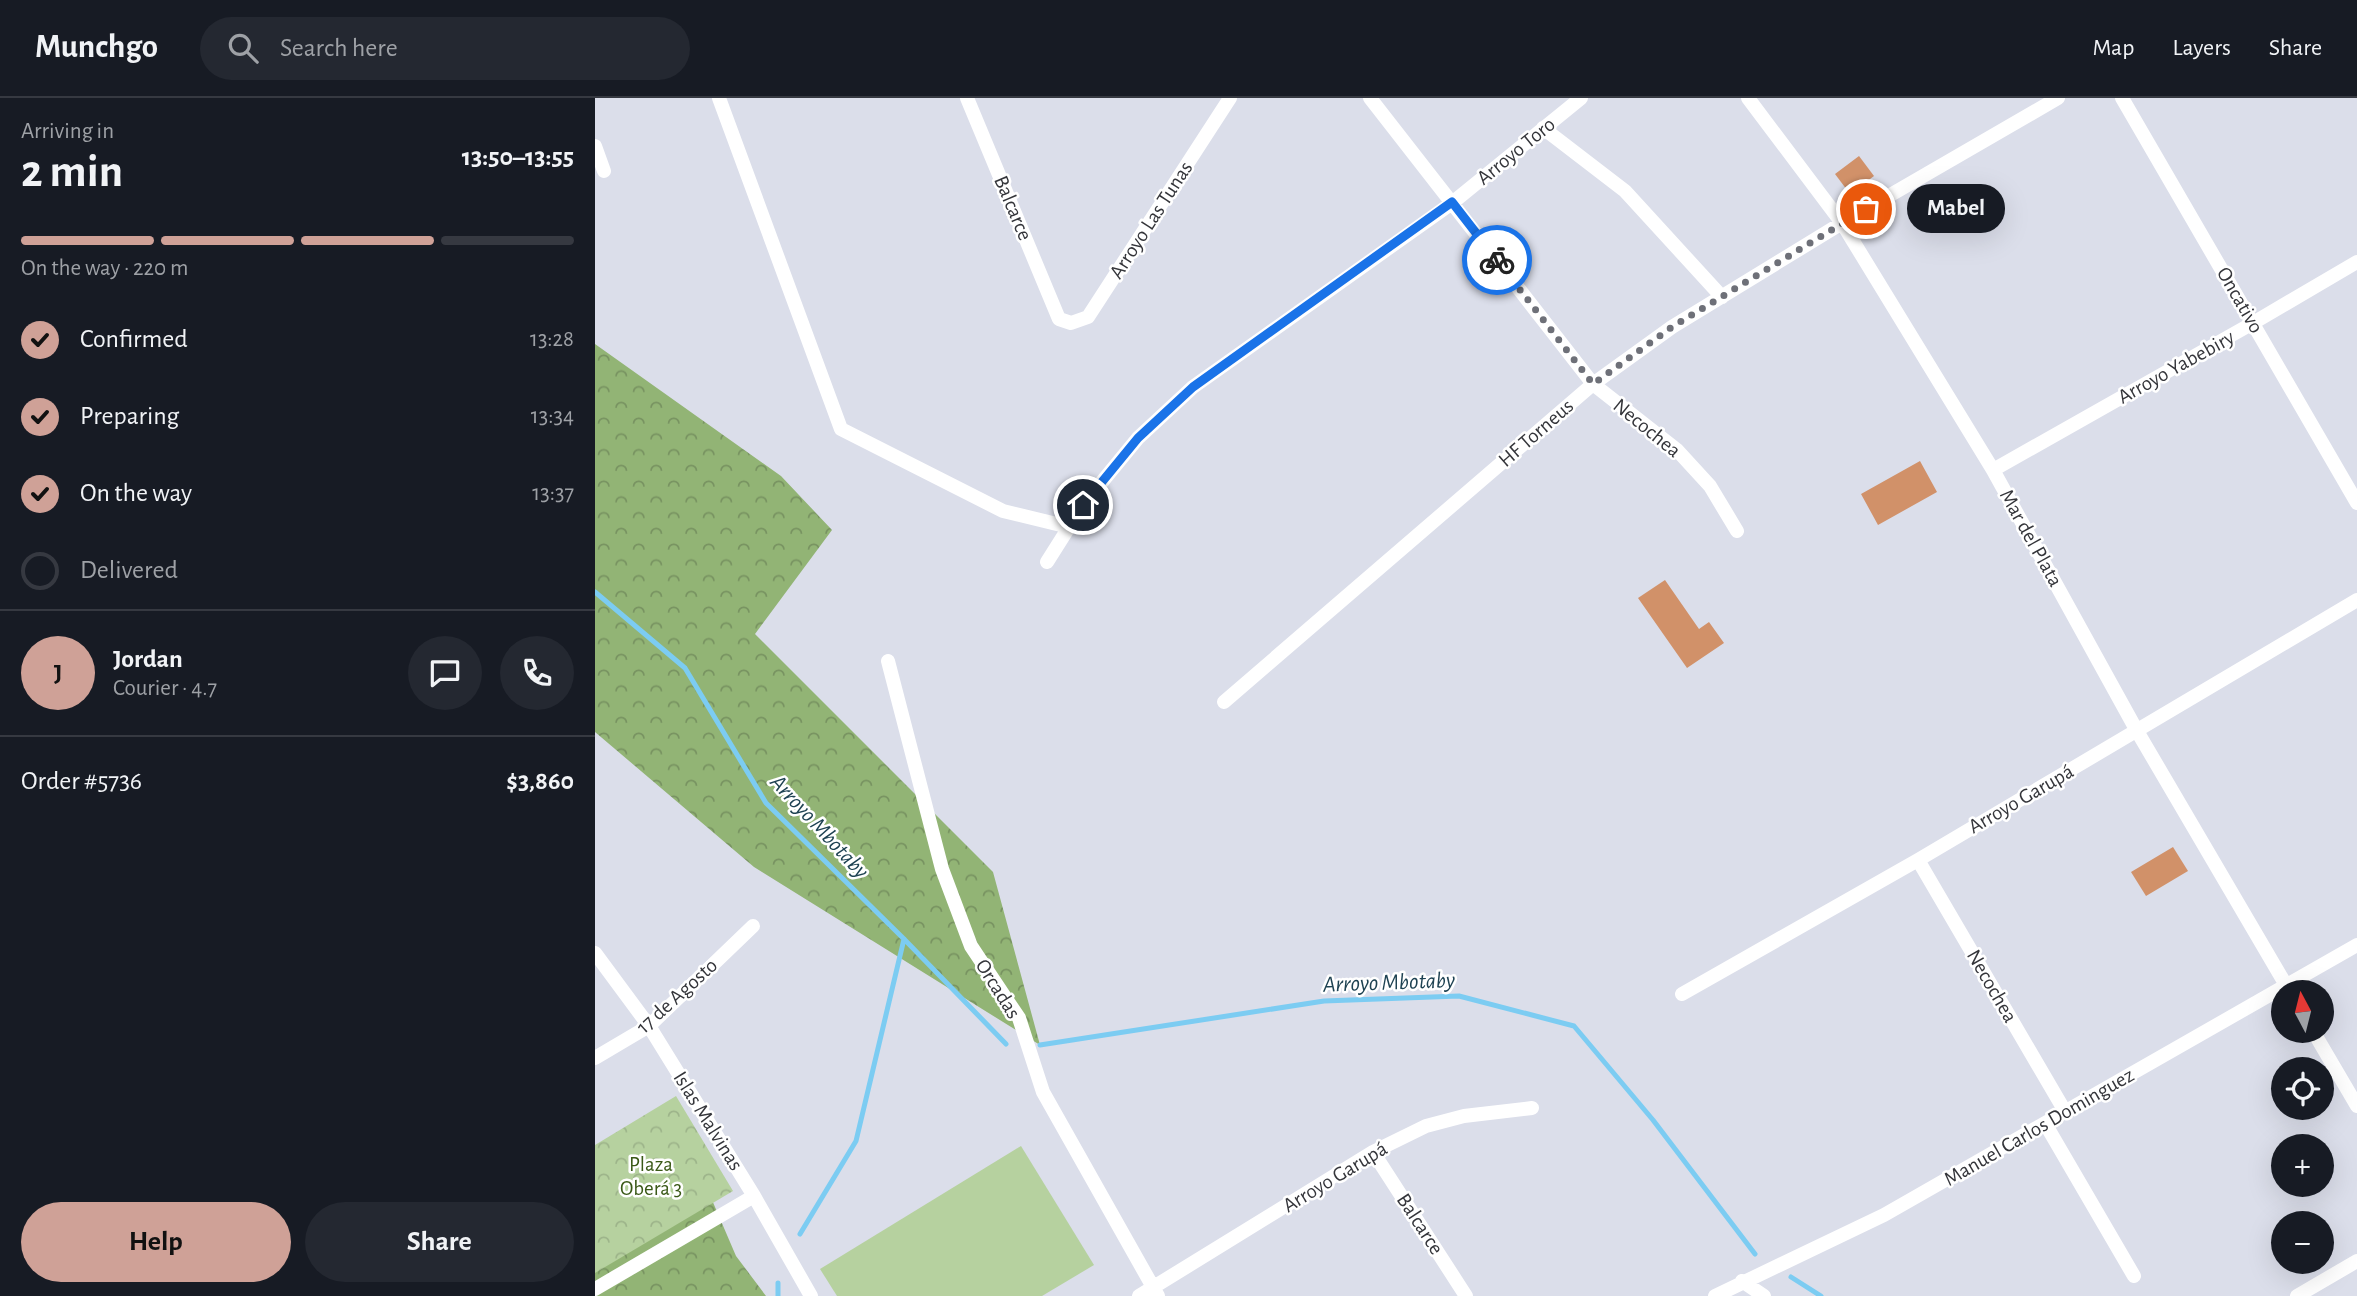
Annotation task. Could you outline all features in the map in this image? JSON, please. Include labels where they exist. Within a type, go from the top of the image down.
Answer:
[{"type":"street","points":[[719,98],[841,429],[1003,511],[1069,527]]},
{"type":"street","name":"Balcarce","points":[[967,98],[1059,319]]},
{"type":"street","name":"Arroyo Las Tunas","points":[[1059,319],[1071,323],[1088,317],[1230,98]]},
{"type":"street","name":"Necochea","points":[[1370,98],[1593,384],[1677,450],[1710,486],[1737,531]]},
{"type":"street","name":"Arroyo Toro","points":[[1047,562],[1083,505],[1138,438],[1193,387],[1452,202],[1581,98]]},
{"type":"street","name":"Mar del Plata","points":[[1748,98],[1842,223],[1993,470],[2137,731],[2283,980]]},
{"type":"street","name":"HF Torneus","points":[[1224,702],[1593,384],[1672,327],[1842,223],[2059,98]]},
{"type":"street","name":"Oncativo","points":[[2122,98],[2357,503]]},
{"type":"street","points":[[1543,128],[1625,191],[1722,297]]},
{"type":"street","points":[[595,146],[604,171]]},
{"type":"street","name":"Arroyo Yabebiry","points":[[1993,470],[2357,262]]},
{"type":"street","name":"Arroyo Garupá","points":[[1682,993],[1918,860],[2357,600]]},
{"type":"street","name":"Orcadas","points":[[888,661],[942,869],[971,946],[1019,1018],[1044,1092],[1155,1292]]},
{"type":"street","name":"Necochea","points":[[1918,860],[2066,1113]]},
{"type":"street","name":"17 de Agosto","points":[[595,1058],[649,1026],[754,926]]},
{"type":"street","name":"Manuel Carlos Dominguez","points":[[2302,980],[2357,945]]},
{"type":"street","name":"Islas Malvinas","points":[[595,953],[649,1026],[754,1196],[811,1296]]},
{"type":"street","name":"Manuel Carlos Dominguez","points":[[1715,1296],[1884,1215],[2271,998]]},
{"type":"street","points":[[2320,1043],[2357,1107]]},
{"type":"street","name":"Arroyo Garupá","points":[[1139,1296],[1155,1292],[1373,1152],[1426,1126],[1464,1116],[1532,1108]]},
{"type":"street","points":[[2046,1125],[2134,1276]]},
{"type":"street","name":"Balcarce","points":[[1373,1152],[1466,1296]]},
{"type":"street","points":[[595,1289],[754,1196]]},
{"type":"street","points":[[2297,1296],[2357,1261]]},
{"type":"street","points":[[1742,1281],[1764,1296]]},
{"type":"green space","points":[[595,344],[781,476],[832,530],[755,634],[993,872],[1040,1045],[754,867],[595,732]]},
{"type":"green space","name":"Plaza Oberá 3","points":[[676,1096],[733,1191],[595,1273],[595,1145]]},
{"type":"green space","points":[[1021,1146],[1094,1265],[1042,1296],[837,1296],[820,1269]]},
{"type":"green space","points":[[595,1149],[709,1193],[736,1256],[766,1296],[595,1296]]},
{"type":"building","points":[[1859,156],[1874,176],[1850,194],[1835,174]]},
{"type":"building","points":[[1920,461],[1937,492],[1878,525],[1861,494]]},
{"type":"building","points":[[1665,580],[1699,629],[1709,622],[1724,643],[1687,668],[1638,598]]},
{"type":"building","points":[[2173,847],[2188,871],[2146,896],[2131,872]]},
{"type":"waterway","name":"Arroyo Mbotaby","points":[[595,592],[685,668],[766,803],[1006,1044]]},
{"type":"waterway","points":[[800,1234],[856,1141],[904,939]]},
{"type":"waterway","name":"Arroyo Mbotaby","points":[[1040,1045],[1324,1001],[1459,996],[1574,1026],[1653,1120],[1755,1254]]},
{"type":"waterway","name":"Arroyo Mbotaby","points":[[1791,1277],[1821,1296]]},
{"type":"waterway","points":[[778,1283],[778,1296]]},
{"type":"way so far","points":[[1497,260],[1593,384],[1672,327],[1866,209]]},
{"type":"place","name":"Mabel","points":[[1866,209]]},
{"type":"route","points":[[1083,505],[1138,438],[1193,387],[1452,202],[1497,260]]}]
